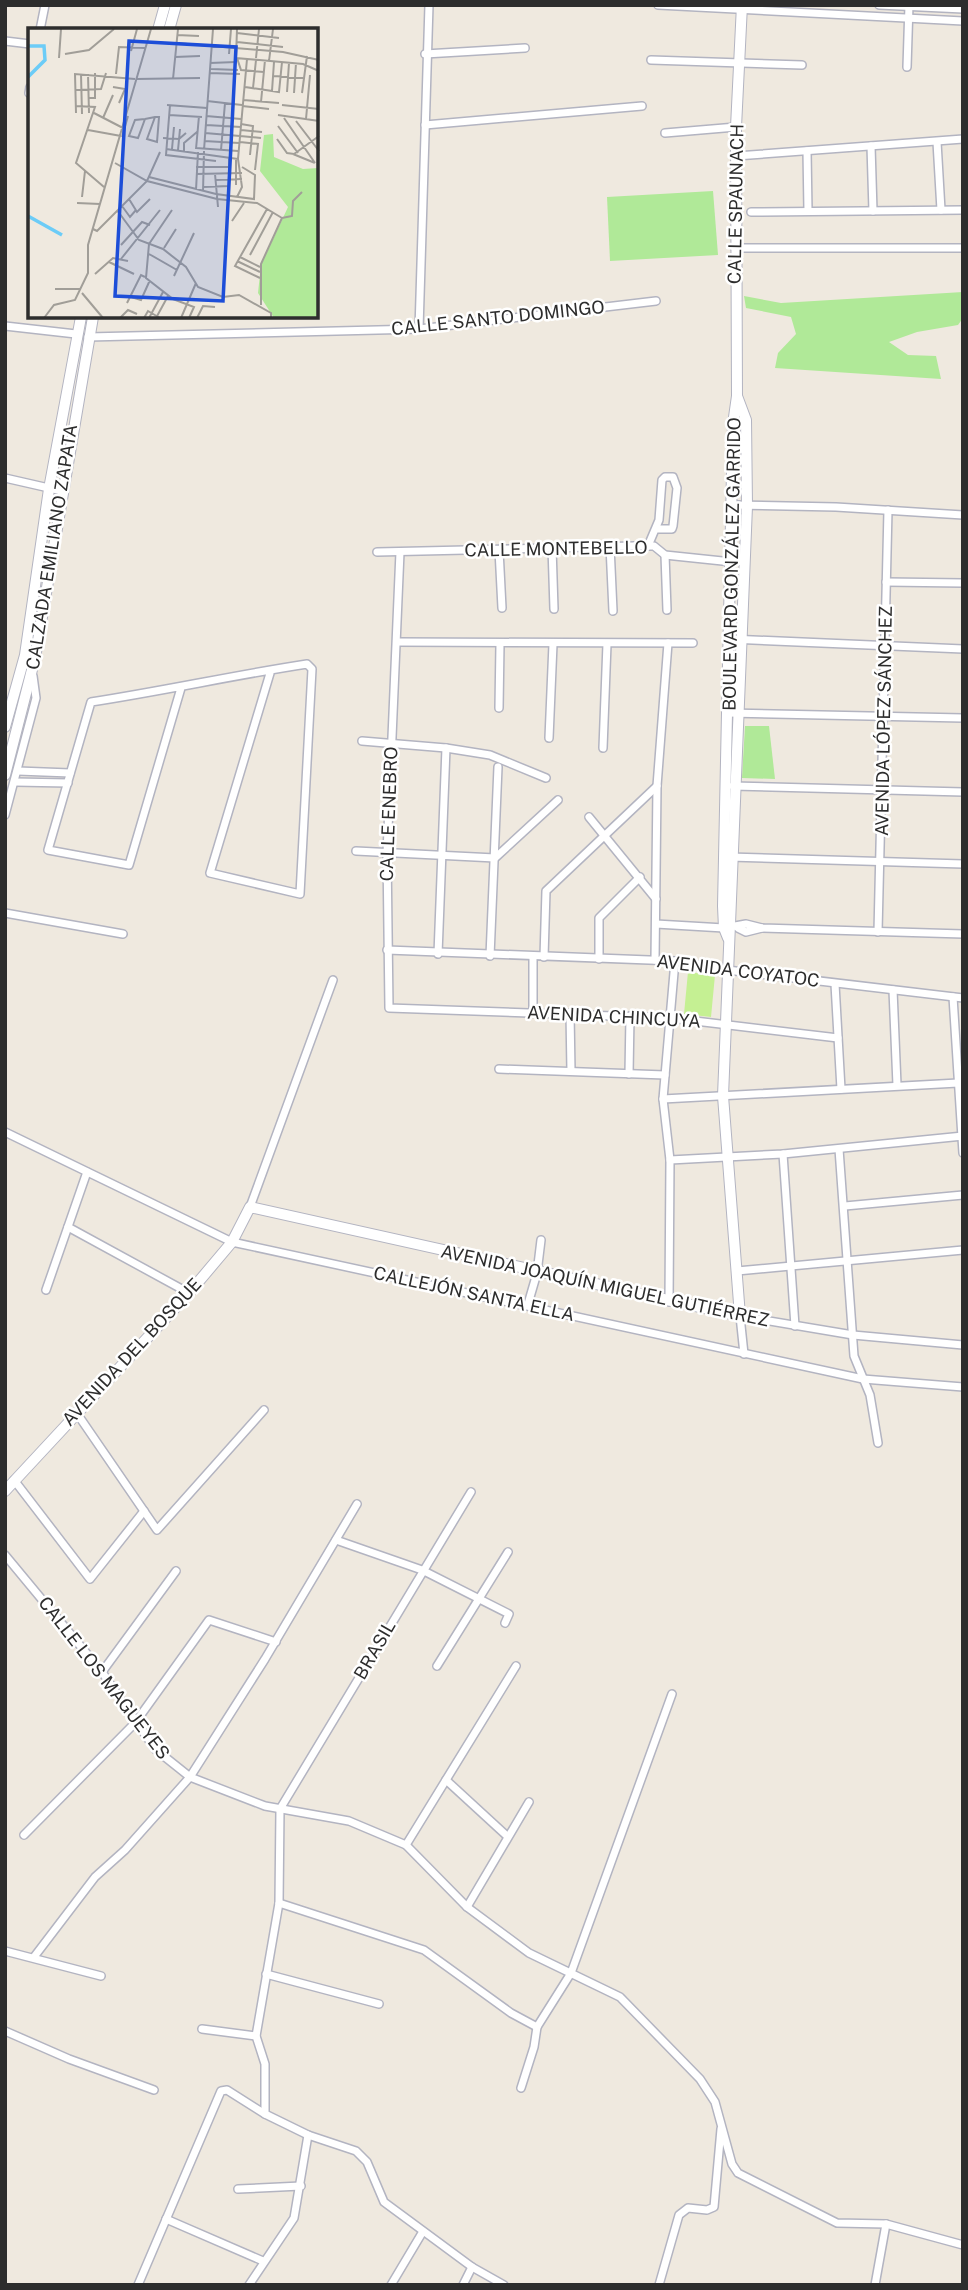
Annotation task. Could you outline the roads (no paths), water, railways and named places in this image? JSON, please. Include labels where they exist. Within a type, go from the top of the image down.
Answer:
[{"type":"street","points":[[40,28],[45,5]]},
{"type":"street","points":[[159,28],[165,5]]},
{"type":"street","points":[[170,28],[176,5]]},
{"type":"street","points":[[419,329],[425,54],[429,5]]},
{"type":"street","points":[[658,5],[828,10],[963,21]]},
{"type":"street","points":[[879,5],[963,9]]},
{"type":"street","points":[[907,67],[909,6]]},
{"type":"street","name":"CALLE SPAUNACH","points":[[737,397],[736,127],[742,8]]},
{"type":"street","points":[[5,41],[28,44]]},
{"type":"street","points":[[425,54],[525,48]]},
{"type":"street","points":[[651,60],[803,65]]},
{"type":"street","points":[[425,125],[642,106]]},
{"type":"street","points":[[665,133],[736,127]]},
{"type":"street","points":[[736,156],[963,139]]},
{"type":"street","points":[[937,142],[941,210]]},
{"type":"street","points":[[871,146],[873,211]]},
{"type":"street","points":[[807,151],[808,211]]},
{"type":"street","points":[[751,212],[963,210]]},
{"type":"street","points":[[735,248],[963,248]]},
{"type":"street","name":"CALLE SANTO DOMINGO","points":[[5,326],[82,335],[419,329],[656,300]]},
{"type":"street","name":"CALZADA EMILIANO ZAPATA","points":[[5,775],[32,670],[62,491],[82,335],[81,318]]},
{"type":"street","name":"CALZADA EMILIANO ZAPATA","points":[[5,727],[25,655],[49,489],[82,335],[92,318]]},
{"type":"street","name":"BOULEVARD GONZÁLEZ GARRIDO","points":[[734,713],[730,639],[733,424],[737,397]]},
{"type":"street","name":"BOULEVARD GONZÁLEZ GARRIDO","points":[[737,397],[746,420],[747,506],[742,640],[734,713],[731,785],[730,930],[723,1096],[744,1354]]},
{"type":"street","points":[[648,546],[653,531],[672,529],[676,482],[673,477],[665,477],[661,485],[657,529]]},
{"type":"street","points":[[5,478],[62,491]]},
{"type":"street","points":[[733,505],[963,515]]},
{"type":"street","name":"AVENIDA LÓPEZ SÁNCHEZ","points":[[878,932],[888,510]]},
{"type":"street","points":[[610,546],[613,611]]},
{"type":"street","name":"CALLE MONTEBELLO","points":[[377,552],[648,546],[665,555],[732,562]]},
{"type":"street","points":[[552,547],[554,609]]},
{"type":"street","points":[[499,550],[502,608]]},
{"type":"street","name":"CALLE ENEBRO","points":[[389,1008],[387,853],[400,552]]},
{"type":"street","points":[[665,555],[667,610]]},
{"type":"street","points":[[887,582],[963,583]]},
{"type":"street","points":[[730,639],[963,649]]},
{"type":"street","points":[[397,642],[693,643]]},
{"type":"street","points":[[655,960],[657,786],[668,643]]},
{"type":"street","points":[[499,708],[500,644]]},
{"type":"street","points":[[549,737],[553,644]]},
{"type":"street","points":[[603,748],[607,644]]},
{"type":"street","points":[[181,688],[129,865],[48,850],[91,702],[181,688],[271,670],[307,664],[312,669],[300,894],[210,873],[271,670]]},
{"type":"street","points":[[5,815],[36,698],[32,670]]},
{"type":"street","points":[[734,713],[963,718]]},
{"type":"street","points":[[362,741],[392,742],[491,755],[546,778]]},
{"type":"street","points":[[438,954],[446,748]]},
{"type":"street","points":[[490,956],[498,767]]},
{"type":"street","points":[[18,771],[71,773]]},
{"type":"street","points":[[15,782],[68,783]]},
{"type":"street","points":[[731,785],[963,792]]},
{"type":"street","points":[[544,957],[546,891],[657,786]]},
{"type":"street","points":[[356,851],[495,858],[558,800]]},
{"type":"street","points":[[589,817],[657,900]]},
{"type":"street","points":[[729,857],[963,864]]},
{"type":"street","points":[[598,959],[599,918],[640,877]]},
{"type":"street","points":[[5,914],[123,934]]},
{"type":"street","points":[[656,924],[746,932],[762,928],[963,934]]},
{"type":"street","name":"AVENIDA COYATOC","points":[[387,950],[675,961],[835,984],[963,998]]},
{"type":"street","points":[[533,957],[533,1012]]},
{"type":"street","points":[[669,1302],[670,1160],[663,1099],[675,961]]},
{"type":"street","points":[[250,1207],[333,980]]},
{"type":"street","points":[[835,984],[841,1089]]},
{"type":"street","points":[[892,990],[897,1085]]},
{"type":"street","points":[[953,997],[963,1153]]},
{"type":"street","name":"AVENIDA CHINCUYA","points":[[389,1008],[670,1018],[838,1038]]},
{"type":"street","points":[[570,1013],[571,1071]]},
{"type":"street","points":[[629,1074],[630,1016]]},
{"type":"street","points":[[499,1069],[665,1076]]},
{"type":"street","points":[[663,1099],[958,1083]]},
{"type":"street","name":"CALLEJÓN SANTA ELLA","points":[[5,1132],[232,1242],[528,1304],[863,1379],[963,1387]]},
{"type":"street","points":[[670,1160],[783,1154],[962,1136]]},
{"type":"street","points":[[839,1149],[854,1356],[870,1395],[878,1443]]},
{"type":"street","points":[[783,1154],[795,1325]]},
{"type":"street","points":[[46,1290],[87,1172]]},
{"type":"street","points":[[845,1206],[963,1195]]},
{"type":"street","name":"AVENIDA DEL BOSQUE","points":[[5,1491],[189,1293],[232,1242],[250,1207]]},
{"type":"street","name":"AVENIDA JOAQUÍN MIGUEL GUTIÉRREZ","points":[[250,1207],[537,1273],[740,1316],[853,1335],[963,1345]]},
{"type":"street","points":[[68,1227],[189,1293]]},
{"type":"street","points":[[528,1304],[537,1273],[541,1240]]},
{"type":"street","points":[[737,1271],[848,1263],[963,1250]]},
{"type":"street","points":[[76,1412],[157,1530],[264,1410]]},
{"type":"street","points":[[15,1480],[90,1579],[144,1511]]},
{"type":"street","name":"BRASIL","points":[[280,1809],[471,1492]]},
{"type":"street","points":[[34,1957],[95,1877],[125,1850],[190,1777],[276,1642],[356,1504]]},
{"type":"street","points":[[336,1540],[422,1570],[480,1598],[509,1614],[505,1623]]},
{"type":"street","points":[[436,1666],[508,1552]]},
{"type":"street","name":"CALLE LOS MAGUEYES","points":[[5,1555],[102,1672],[155,1749],[190,1777],[235,1796],[280,1809],[349,1821],[406,1845],[467,1908],[529,1953],[620,1997],[700,2080],[722,2121],[732,2164],[738,2173],[837,2223],[886,2224],[963,2245]]},
{"type":"street","points":[[102,1672],[176,1572]]},
{"type":"street","points":[[24,1835],[135,1723],[209,1620],[276,1642]]},
{"type":"street","points":[[406,1845],[516,1666]]},
{"type":"street","points":[[520,2088],[534,2048],[537,2027],[571,1973],[672,1694]]},
{"type":"street","points":[[446,1780],[507,1836]]},
{"type":"street","points":[[467,1908],[529,1802]]},
{"type":"street","points":[[265,2114],[265,2064],[256,2036],[279,1903],[280,1809]]},
{"type":"street","points":[[279,1903],[424,1950],[511,2013],[537,2027]]},
{"type":"street","points":[[5,1951],[101,1976]]},
{"type":"street","points":[[266,1974],[379,2004]]},
{"type":"street","points":[[202,2029],[256,2036]]},
{"type":"street","points":[[5,2031],[69,2059],[154,2090]]},
{"type":"street","points":[[138,2285],[221,2091],[227,2090],[265,2114],[308,2134],[356,2151],[367,2162],[375,2188],[384,2202],[422,2233],[504,2285]]},
{"type":"street","points":[[659,2285],[679,2215],[688,2208],[708,2210],[714,2207],[722,2121]]},
{"type":"street","points":[[249,2285],[294,2218],[308,2134]]},
{"type":"street","points":[[238,2189],[301,2186]]},
{"type":"street","points":[[166,2219],[263,2261]]},
{"type":"street","points":[[875,2285],[886,2224]]},
{"type":"street","points":[[391,2285],[422,2233]]},
{"type":"street","points":[[463,2285],[472,2267]]}]
